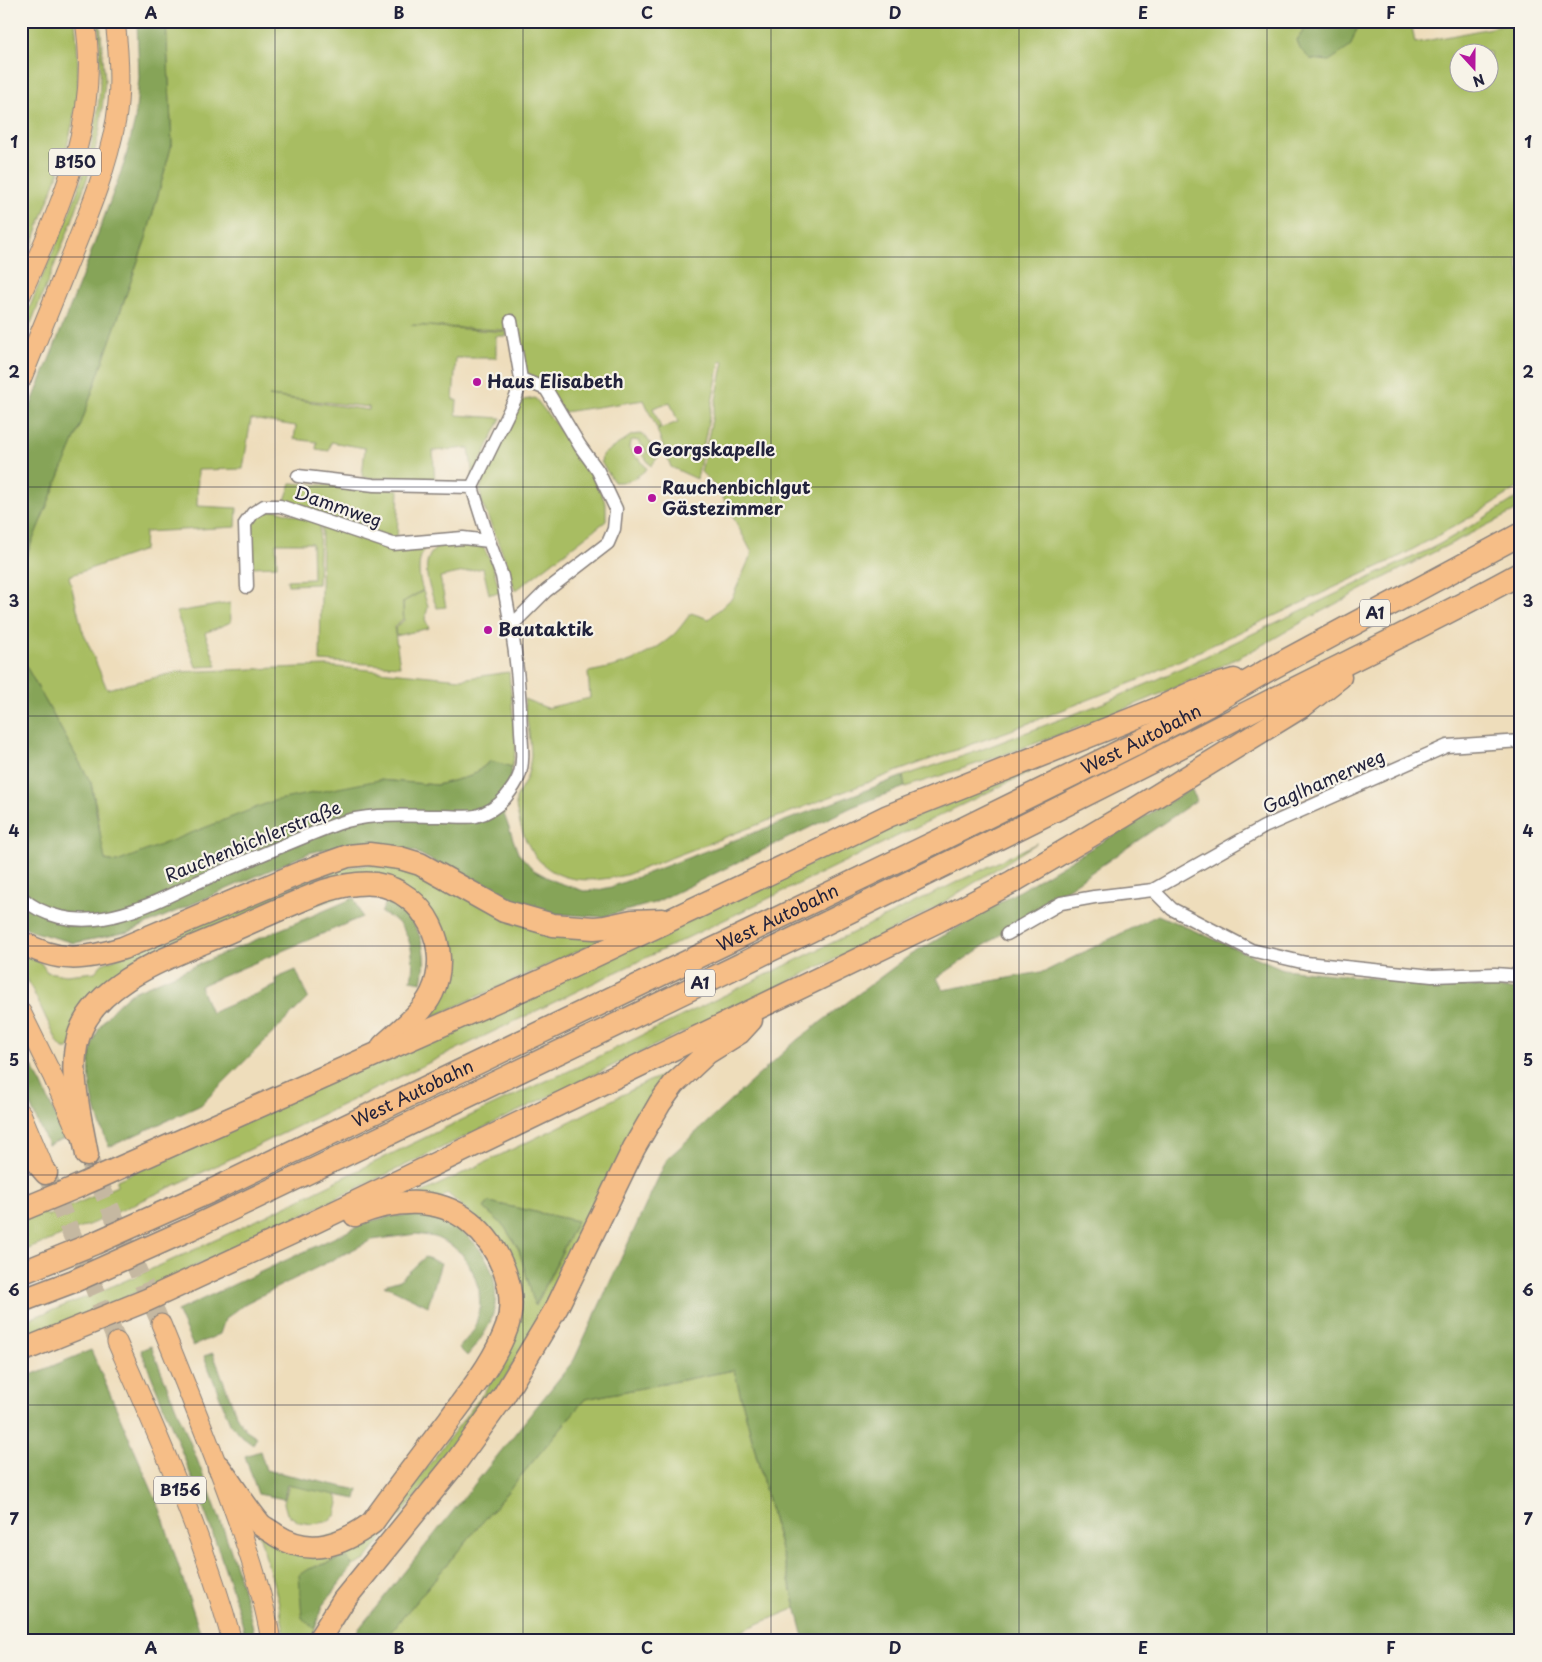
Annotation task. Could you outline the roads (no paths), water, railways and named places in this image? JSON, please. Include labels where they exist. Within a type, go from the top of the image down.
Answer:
[{"type":"highway","name":"West Autobahn","points":[[21,1273],[95,1243],[209,1192],[938,841],[1208,706],[1268,670],[1521,534]]},
{"type":"highway","name":"West Autobahn","points":[[21,1301],[113,1264],[237,1206],[975,850],[1372,651],[1521,573]]},
{"type":"highway","points":[[23,1352],[147,1300],[294,1232],[938,921],[1012,882],[1081,842],[1304,705],[1372,651]]},
{"type":"highway","points":[[21,1210],[80,1186],[372,1057],[670,920],[888,816],[1157,709],[1196,691],[1268,670]]},
{"type":"highway","points":[[21,942],[40,952],[58,956],[76,958],[96,956],[144,939],[300,873],[348,856],[369,854],[400,858],[420,864],[504,911],[554,925],[594,928],[632,921],[670,920]]},
{"type":"highway","points":[[87,1155],[76,1086],[76,1050],[78,1038],[85,1021],[101,1000],[126,980],[154,965],[306,898],[337,887],[375,884],[386,886],[403,894],[428,918],[433,927],[437,942],[438,974],[432,992],[419,1012],[372,1057]]},
{"type":"highway","points":[[318,1641],[344,1601],[456,1462],[503,1397],[557,1307],[634,1148],[660,1103],[674,1084],[707,1053],[739,1033],[766,1004]]},
{"type":"highway","points":[[21,1144],[46,1173]]},
{"type":"highway","points":[[219,1467],[262,1525],[285,1541],[306,1547],[323,1547],[343,1542],[372,1523],[469,1393],[493,1356],[507,1326],[510,1305],[508,1287],[501,1261],[491,1244],[477,1228],[468,1220],[447,1209],[436,1205],[420,1203],[391,1204],[373,1208],[345,1220],[294,1232]]},
{"type":"main road","name":"B150","points":[[21,295],[54,218],[76,156],[83,127],[88,82],[88,45],[85,21]]},
{"type":"main road","name":"B150","points":[[21,380],[103,173],[116,118],[118,97],[118,43],[115,21]]},
{"type":"main road","points":[[21,1012],[52,1075],[87,1155]]},
{"type":"main road","points":[[21,1113],[46,1173]]},
{"type":"main road","name":"B156","points":[[161,1324],[219,1467],[251,1560],[271,1641]]},
{"type":"main road","name":"B156","points":[[117,1342],[192,1520],[215,1582],[232,1641]]},
{"type":"street","points":[[298,476],[374,485],[472,487],[516,397],[520,379],[510,321]]},
{"type":"street","points":[[511,626],[546,591],[608,543],[614,529],[616,509],[598,471],[580,446],[546,389],[520,379]]},
{"type":"street","name":"Rauchenbichlerstraße","points":[[21,897],[34,907],[56,916],[78,920],[102,918],[134,910],[285,844],[342,822],[382,816],[476,816],[491,810],[503,801],[519,776],[523,759],[516,655],[502,576],[472,487]]},
{"type":"street","name":"Dammweg","points":[[247,587],[245,524],[253,513],[264,506],[280,506],[393,544],[463,538],[489,542]]},
{"type":"street","name":"Gaglhamerweg","points":[[1006,934],[1062,904],[1094,897],[1153,890],[1264,828],[1447,746],[1521,741]]},
{"type":"street","points":[[1153,890],[1172,909],[1251,950],[1296,961],[1432,976],[1495,974],[1521,976]]},
{"type":"tunnel","points":[[87,1155],[161,1324]]},
{"type":"tunnel","points":[[46,1173],[117,1342]]},
{"type":"place","name":"Haus Elisabeth","points":[[477,382]]},
{"type":"place","name":"Georgskapelle","points":[[638,450]]},
{"type":"place","name":"Rauchenbichlgut Gästezimmer","points":[[652,498]]},
{"type":"place","name":"Bautaktik","points":[[488,630]]}]
